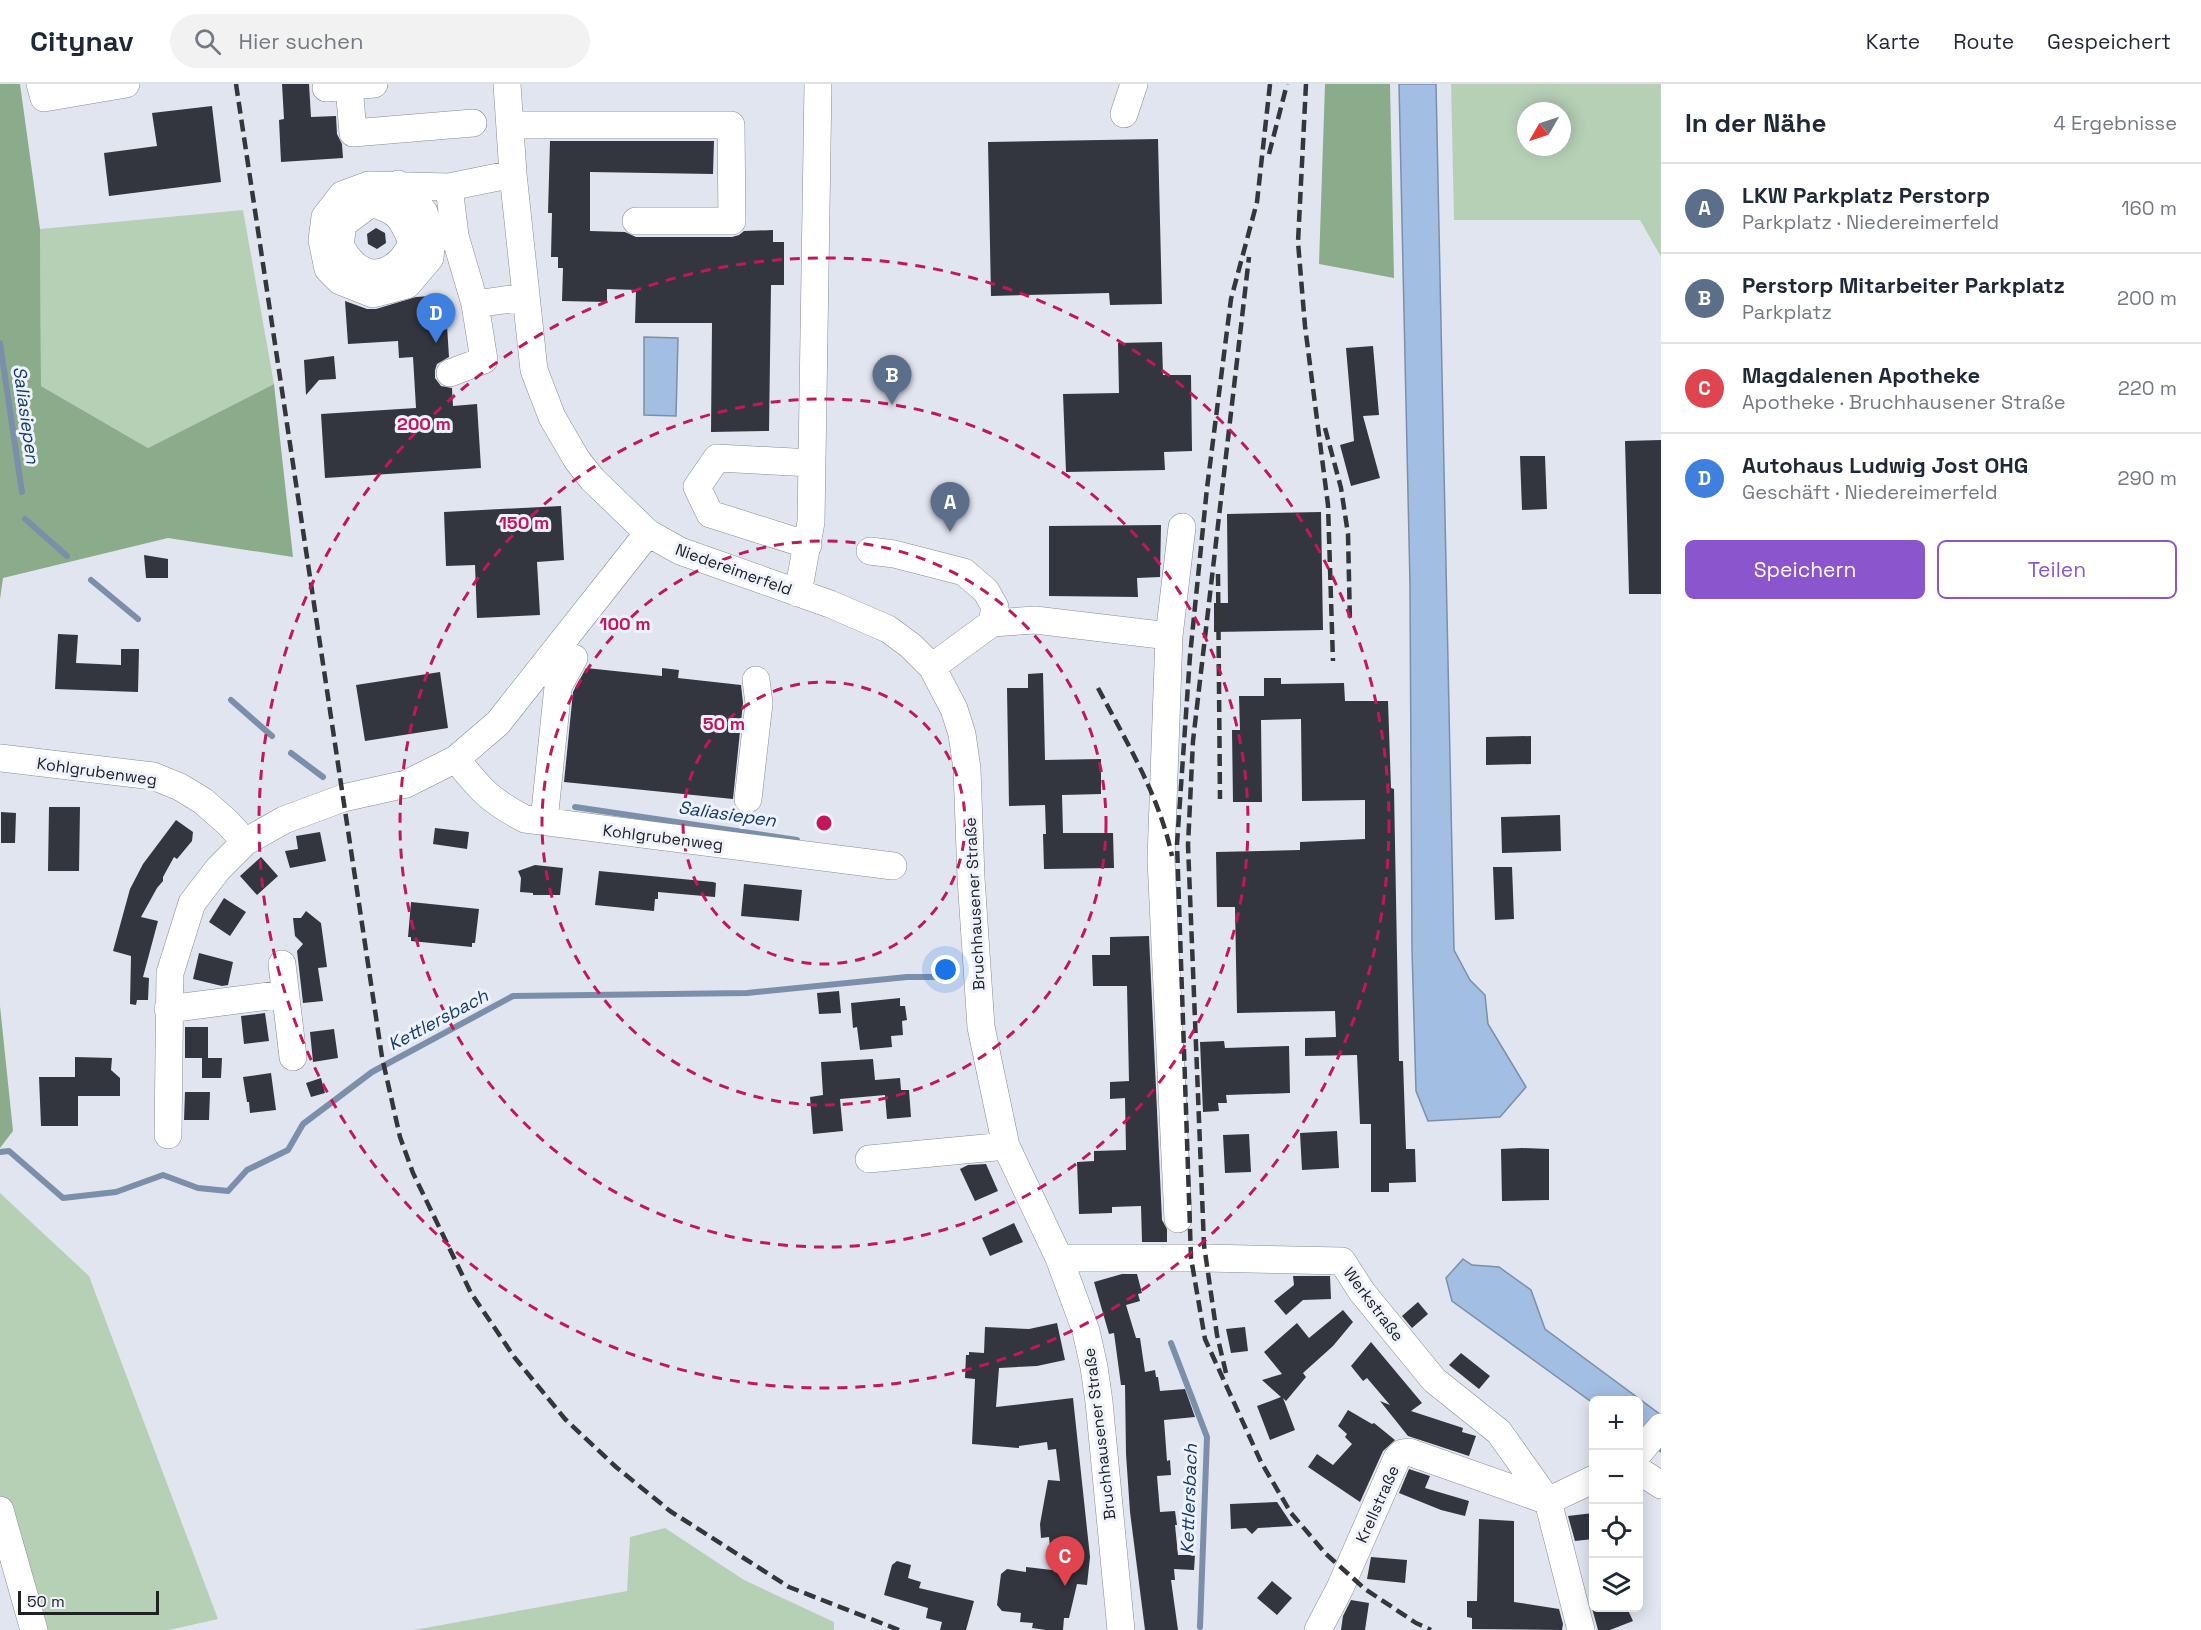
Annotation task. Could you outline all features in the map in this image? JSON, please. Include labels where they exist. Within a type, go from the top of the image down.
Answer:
[{"type":"street","points":[[40,84],[44,98],[126,84]]},
{"type":"street","name":"Niedereimerfeld","points":[[507,84],[513,174],[534,370],[552,417],[577,460],[592,479],[648,533],[680,551],[830,604],[888,629],[911,646],[932,667]]},
{"type":"street","points":[[798,593],[811,522],[819,84]]},
{"type":"street","points":[[1124,114],[1134,84]]},
{"type":"street","points":[[350,86],[353,134],[473,123]]},
{"type":"street","points":[[510,125],[731,125],[732,221],[636,221]]},
{"type":"street","points":[[448,187],[444,237],[430,258],[406,285],[373,294],[340,281],[328,269],[322,240],[325,217],[342,195],[370,194],[398,184],[448,187],[513,174]]},
{"type":"street","points":[[398,184],[444,237],[475,304],[484,360],[450,373]]},
{"type":"street","points":[[475,304],[525,297]]},
{"type":"street","points":[[808,545],[710,514],[697,487],[717,458],[812,463]]},
{"type":"street","points":[[1178,1219],[1161,859],[1169,636],[1182,527]]},
{"type":"street","points":[[168,1135],[170,973],[192,903],[218,869],[245,842],[284,819],[343,798],[406,784],[456,759],[498,723],[648,533]]},
{"type":"street","points":[[870,551],[903,556],[964,572],[986,591],[995,607],[992,623]]},
{"type":"street","points":[[932,667],[992,623],[1035,621],[1169,636]]},
{"type":"street","points":[[544,821],[558,687],[574,658]]},
{"type":"street","name":"Bruchhausener Straße","points":[[932,667],[954,709],[963,734],[968,768],[971,878],[981,1027],[1006,1146],[1059,1258],[1086,1331],[1094,1367],[1121,1630]]},
{"type":"street","points":[[748,799],[759,703],[756,680]]},
{"type":"street","name":"Kohlgrubenweg","points":[[0,758],[153,776],[180,787],[203,801],[245,842]]},
{"type":"street","name":"Kohlgrubenweg","points":[[456,759],[481,790],[502,807],[525,819],[893,866]]},
{"type":"street","points":[[282,964],[293,1057]]},
{"type":"street","points":[[168,1009],[285,994]]},
{"type":"street","points":[[868,1159],[1006,1146]]},
{"type":"street","name":"Werkstraße","points":[[1059,1258],[1342,1261],[1362,1292],[1434,1380],[1499,1432],[1548,1501]]},
{"type":"street","points":[[1641,1450],[1661,1427]]},
{"type":"street","name":"Krellstraße","points":[[1318,1630],[1340,1588],[1397,1458],[1402,1453],[1409,1452],[1548,1501]]},
{"type":"street","points":[[1643,1473],[1661,1485]]},
{"type":"street","points":[[1581,1630],[1548,1501],[1589,1481]]},
{"type":"street","points":[[0,1510],[34,1630]]},
{"type":"green space","points":[[0,84],[20,84],[40,229],[41,386],[148,448],[274,384],[293,557],[168,538],[3,578],[0,599]]},
{"type":"green space","points":[[1325,84],[1390,84],[1394,278],[1319,264]]},
{"type":"green space","points":[[1451,84],[1661,84],[1661,257],[1640,220],[1454,220]]},
{"type":"green space","points":[[243,210],[274,384],[148,448],[41,386],[40,229]]},
{"type":"green space","points":[[0,1006],[13,1131],[0,1148]]},
{"type":"green space","points":[[0,1193],[89,1276],[218,1619],[169,1630],[30,1630],[0,1538]]},
{"type":"green space","points":[[665,1528],[744,1580],[834,1622],[834,1630],[414,1630],[627,1591],[630,1537]]},
{"type":"water","points":[[1399,84],[1436,84],[1454,950],[1470,980],[1485,995],[1488,1024],[1526,1087],[1500,1117],[1428,1121],[1416,1091],[1412,950],[1410,585]]},
{"type":"water","points":[[644,337],[678,338],[676,416],[644,415]]},
{"type":"water","points":[[1463,1259],[1472,1265],[1499,1267],[1531,1290],[1545,1329],[1635,1396],[1589,1396],[1589,1400],[1452,1301],[1446,1278]]},
{"type":"water","points":[[1643,1402],[1661,1415],[1661,1452],[1643,1439]]},
{"type":"building","points":[[282,84],[309,84],[311,117],[336,116],[337,134],[342,144],[343,158],[281,162],[279,120],[284,119]]},
{"type":"building","points":[[212,106],[221,182],[109,196],[104,153],[157,146],[152,113]]},
{"type":"building","points":[[1158,139],[1162,304],[1110,305],[1109,293],[991,296],[988,142]]},
{"type":"building","points":[[550,141],[714,141],[713,174],[590,172],[590,231],[625,232],[636,237],[732,237],[744,231],[773,230],[773,242],[784,242],[784,285],[771,285],[769,431],[711,432],[712,323],[635,323],[636,290],[607,289],[607,302],[562,301],[563,268],[558,268],[558,257],[551,257],[552,213],[548,213]]},
{"type":"building","points":[[376,228],[385,233],[386,243],[377,249],[368,244],[367,234]]},
{"type":"building","points":[[445,295],[449,357],[437,364],[435,378],[441,386],[452,388],[453,406],[477,404],[481,468],[325,478],[321,414],[416,408],[413,357],[399,358],[398,341],[348,344],[345,301],[367,309],[376,309],[416,297]]},
{"type":"building","points":[[1162,342],[1163,375],[1191,375],[1192,451],[1164,452],[1165,470],[1066,472],[1063,394],[1119,393],[1118,343]]},
{"type":"building","points":[[1373,346],[1379,415],[1363,416],[1380,478],[1351,486],[1340,445],[1354,441],[1346,348]]},
{"type":"building","points":[[334,356],[336,379],[319,380],[306,395],[304,360]]},
{"type":"building","points":[[1661,440],[1661,594],[1629,594],[1625,441]]},
{"type":"building","points":[[1520,456],[1545,456],[1547,509],[1522,510]]},
{"type":"building","points":[[561,506],[564,560],[537,562],[540,615],[477,618],[475,565],[446,566],[444,512]]},
{"type":"building","points":[[1321,512],[1323,630],[1214,632],[1214,603],[1228,603],[1227,514]]},
{"type":"building","points":[[1161,525],[1160,577],[1137,578],[1138,597],[1049,596],[1049,526]]},
{"type":"building","points":[[144,555],[168,559],[168,578],[146,578]]},
{"type":"building","points":[[58,634],[78,635],[76,663],[121,665],[121,649],[139,649],[138,692],[55,689]]},
{"type":"building","points":[[586,668],[662,676],[662,668],[679,670],[678,678],[741,685],[743,703],[733,799],[564,782],[573,692]]},
{"type":"building","points":[[440,672],[448,728],[365,741],[356,685]]},
{"type":"building","points":[[1043,673],[1045,760],[1101,759],[1101,794],[1062,795],[1063,833],[1113,833],[1114,868],[1044,869],[1045,805],[1009,806],[1007,688],[1028,688],[1028,674]]},
{"type":"building","points":[[1264,678],[1281,678],[1281,684],[1344,683],[1345,701],[1388,701],[1391,788],[1394,789],[1399,1061],[1403,1061],[1406,1149],[1415,1149],[1416,1182],[1389,1183],[1389,1192],[1371,1192],[1371,1124],[1360,1124],[1357,1055],[1305,1056],[1305,1038],[1336,1037],[1335,1011],[1237,1013],[1235,907],[1217,907],[1216,852],[1300,850],[1300,842],[1365,839],[1365,800],[1302,801],[1301,719],[1261,720],[1262,802],[1233,802],[1232,730],[1240,730],[1239,696],[1264,696]]},
{"type":"building","points":[[1531,736],[1531,764],[1486,765],[1486,737]]},
{"type":"building","points":[[49,807],[80,807],[79,871],[48,871]]},
{"type":"building","points":[[1,812],[16,813],[15,843],[1,843]]},
{"type":"building","points":[[1560,815],[1561,851],[1502,853],[1501,817]]},
{"type":"building","points":[[176,820],[193,832],[192,841],[177,859],[174,857],[163,881],[141,917],[158,921],[143,977],[149,978],[148,1000],[137,1000],[136,1005],[130,1004],[131,956],[113,951],[130,889],[143,864]]},
{"type":"building","points":[[435,828],[469,832],[467,849],[433,844]]},
{"type":"building","points":[[320,832],[326,861],[290,868],[285,851],[298,849],[296,836]]},
{"type":"building","points":[[261,857],[278,876],[257,895],[240,876]]},
{"type":"building","points":[[535,865],[563,868],[560,895],[533,895],[533,893],[520,892],[521,878],[518,871]]},
{"type":"building","points":[[1493,867],[1512,867],[1514,919],[1495,920]]},
{"type":"building","points":[[599,871],[713,882],[716,883],[715,897],[658,892],[654,911],[595,905]]},
{"type":"building","points":[[744,884],[802,890],[799,921],[741,916]]},
{"type":"building","points":[[224,898],[246,912],[230,936],[209,922]]},
{"type":"building","points":[[411,902],[479,909],[475,943],[472,943],[472,947],[411,941],[411,937],[408,937]]},
{"type":"building","points":[[306,911],[321,923],[327,967],[318,968],[323,1001],[303,1003],[297,951],[303,944],[295,936],[293,918],[301,918]]},
{"type":"building","points":[[1149,936],[1162,1220],[1167,1229],[1167,1242],[1142,1242],[1141,1206],[1112,1207],[1112,1213],[1079,1214],[1077,1162],[1094,1161],[1094,1151],[1126,1150],[1125,1098],[1110,1099],[1110,1082],[1129,1081],[1127,986],[1093,986],[1092,955],[1110,955],[1110,937]]},
{"type":"building","points":[[199,953],[233,962],[228,985],[222,986],[193,979]]},
{"type":"building","points":[[839,991],[841,1013],[819,1014],[817,993]]},
{"type":"building","points":[[900,998],[900,1006],[905,1006],[907,1020],[902,1021],[903,1035],[891,1036],[892,1047],[860,1050],[857,1027],[853,1028],[851,1003]]},
{"type":"building","points":[[265,1013],[269,1041],[244,1044],[241,1016]]},
{"type":"building","points":[[185,1027],[208,1027],[208,1058],[222,1058],[221,1078],[202,1078],[202,1058],[185,1058]]},
{"type":"building","points":[[334,1029],[338,1058],[313,1062],[310,1032]]},
{"type":"building","points":[[1224,1041],[1225,1048],[1289,1046],[1290,1093],[1226,1095],[1227,1103],[1218,1103],[1219,1111],[1203,1112],[1200,1042]]},
{"type":"building","points":[[75,1057],[112,1058],[111,1070],[120,1078],[120,1096],[78,1096],[78,1126],[41,1126],[39,1077],[75,1077]]},
{"type":"building","points":[[873,1059],[875,1080],[900,1078],[901,1090],[909,1090],[911,1117],[887,1119],[885,1095],[840,1099],[843,1131],[813,1134],[810,1097],[823,1095],[821,1062]]},
{"type":"building","points":[[271,1073],[276,1110],[250,1113],[243,1077]]},
{"type":"building","points":[[321,1078],[325,1093],[311,1097],[306,1083]]},
{"type":"building","points":[[185,1092],[210,1092],[209,1120],[184,1120]]},
{"type":"building","points":[[1337,1131],[1339,1168],[1302,1170],[1300,1133]]},
{"type":"building","points":[[1249,1134],[1251,1172],[1225,1173],[1223,1135]]},
{"type":"building","points":[[1501,1149],[1549,1149],[1549,1200],[1502,1201]]},
{"type":"building","points":[[986,1164],[998,1191],[975,1201],[960,1169],[968,1165]]},
{"type":"building","points":[[1014,1223],[1023,1242],[990,1256],[982,1238]]},
{"type":"building","points":[[1122,1274],[1137,1274],[1142,1293],[1138,1294],[1140,1301],[1126,1305],[1136,1338],[1140,1338],[1145,1372],[1155,1370],[1160,1391],[1185,1389],[1195,1417],[1164,1420],[1167,1461],[1170,1460],[1171,1475],[1157,1476],[1160,1512],[1175,1511],[1178,1555],[1195,1555],[1194,1570],[1174,1569],[1175,1580],[1171,1580],[1178,1630],[1145,1630],[1130,1512],[1125,1385],[1121,1385],[1114,1333],[1109,1334],[1094,1282]]},
{"type":"building","points":[[1293,1276],[1330,1276],[1331,1299],[1303,1300],[1286,1315],[1274,1301],[1294,1285]]},
{"type":"building","points":[[1418,1302],[1428,1314],[1412,1328],[1402,1316]]},
{"type":"building","points":[[1343,1310],[1353,1322],[1333,1346],[1303,1373],[1306,1377],[1286,1401],[1283,1398],[1295,1430],[1270,1440],[1257,1406],[1281,1397],[1262,1380],[1282,1374],[1264,1352],[1297,1323],[1309,1338]]},
{"type":"building","points":[[1057,1323],[1065,1360],[1037,1366],[999,1368],[996,1407],[1073,1398],[1090,1557],[1087,1585],[1077,1584],[1069,1618],[1064,1618],[1063,1630],[1046,1630],[1032,1628],[1033,1623],[1020,1622],[1021,1613],[1002,1611],[997,1605],[1001,1574],[1007,1569],[1026,1572],[1026,1567],[1052,1570],[1049,1537],[1041,1538],[1040,1524],[1048,1480],[1060,1481],[1056,1449],[1048,1450],[1047,1442],[1019,1446],[1019,1448],[972,1444],[975,1379],[965,1378],[966,1355],[969,1355],[969,1352],[984,1353],[985,1327],[1029,1329]]},
{"type":"building","points":[[1245,1327],[1248,1351],[1231,1353],[1226,1329]]},
{"type":"building","points":[[1371,1342],[1422,1403],[1411,1411],[1463,1428],[1462,1432],[1476,1436],[1469,1456],[1408,1436],[1380,1401],[1390,1405],[1367,1378],[1363,1381],[1351,1366]]},
{"type":"building","points":[[1461,1353],[1490,1376],[1479,1389],[1449,1365]]},
{"type":"building","points":[[1348,1410],[1374,1423],[1395,1440],[1383,1451],[1360,1502],[1308,1467],[1317,1454],[1333,1465],[1352,1444],[1345,1437],[1347,1434],[1338,1426]]},
{"type":"building","points":[[1409,1469],[1430,1476],[1425,1488],[1469,1501],[1465,1516],[1441,1510],[1399,1493]]},
{"type":"building","points":[[1277,1502],[1293,1526],[1258,1528],[1252,1534],[1246,1528],[1231,1529],[1230,1504]]},
{"type":"building","points":[[1589,1513],[1589,1539],[1575,1541],[1568,1516]]},
{"type":"building","points":[[1479,1519],[1514,1521],[1514,1602],[1559,1609],[1563,1624],[1562,1630],[1472,1629],[1472,1618],[1467,1617],[1467,1601],[1477,1601]]},
{"type":"building","points":[[1371,1557],[1407,1560],[1405,1583],[1367,1579]]},
{"type":"building","points":[[897,1561],[911,1565],[908,1578],[921,1582],[919,1588],[974,1601],[966,1630],[940,1630],[942,1622],[926,1618],[928,1608],[884,1595],[892,1565]]},
{"type":"building","points":[[1272,1581],[1292,1598],[1277,1615],[1257,1598]]},
{"type":"building","points":[[1351,1600],[1369,1603],[1365,1630],[1341,1630],[1343,1616]]},
{"type":"building","points":[[1593,1612],[1629,1612],[1633,1621],[1610,1630],[1598,1630]]},
{"type":"waterway","name":"Saliasiepen","points":[[0,343],[22,492]]},
{"type":"waterway","name":"Saliasiepen","points":[[25,519],[67,556]]},
{"type":"waterway","name":"Saliasiepen","points":[[91,580],[138,619]]},
{"type":"waterway","name":"Saliasiepen","points":[[231,700],[272,736]]},
{"type":"waterway","name":"Saliasiepen","points":[[291,753],[323,777]]},
{"type":"waterway","name":"Saliasiepen","points":[[575,807],[797,840]]},
{"type":"waterway","name":"Kettlersbach","points":[[0,1152],[9,1151],[63,1198],[116,1192],[163,1175],[198,1188],[228,1191],[247,1170],[288,1150],[303,1124],[372,1072],[513,996],[747,993],[907,977],[950,977]]},
{"type":"waterway","name":"Kettlersbach","points":[[1171,1343],[1207,1437],[1200,1627]]},
{"type":"railway","points":[[236,84],[382,1057],[400,1137],[413,1173],[471,1293],[515,1358],[565,1419],[616,1467],[670,1511],[789,1587],[899,1630]]},
{"type":"railway","points":[[1270,84],[1257,202],[1231,299],[1207,488],[1190,656],[1177,844],[1191,1258],[1205,1339],[1261,1462],[1291,1513],[1326,1554],[1365,1589],[1416,1623],[1431,1630]]},
{"type":"railway","points":[[1269,154],[1287,84]]},
{"type":"railway","points":[[1306,84],[1298,242],[1305,326],[1328,505],[1333,661]]},
{"type":"railway","points":[[1226,1373],[1217,1335],[1204,1245],[1188,845],[1193,741],[1249,257]]},
{"type":"railway","points":[[1325,428],[1341,488],[1348,534],[1350,623]]},
{"type":"railway","points":[[1218,574],[1220,799]]},
{"type":"railway","points":[[1098,688],[1151,791],[1172,856]]},
{"type":"place","name":"Autohaus Ludwig Jost OHG","points":[[436,343]]},
{"type":"place","name":"Perstorp Mitarbeiter Parkplatz","points":[[892,405]]},
{"type":"place","name":"LKW Parkplatz Perstorp","points":[[950,532]]},
{"type":"place","name":"Magdalenen Apotheke","points":[[1065,1586]]}]
